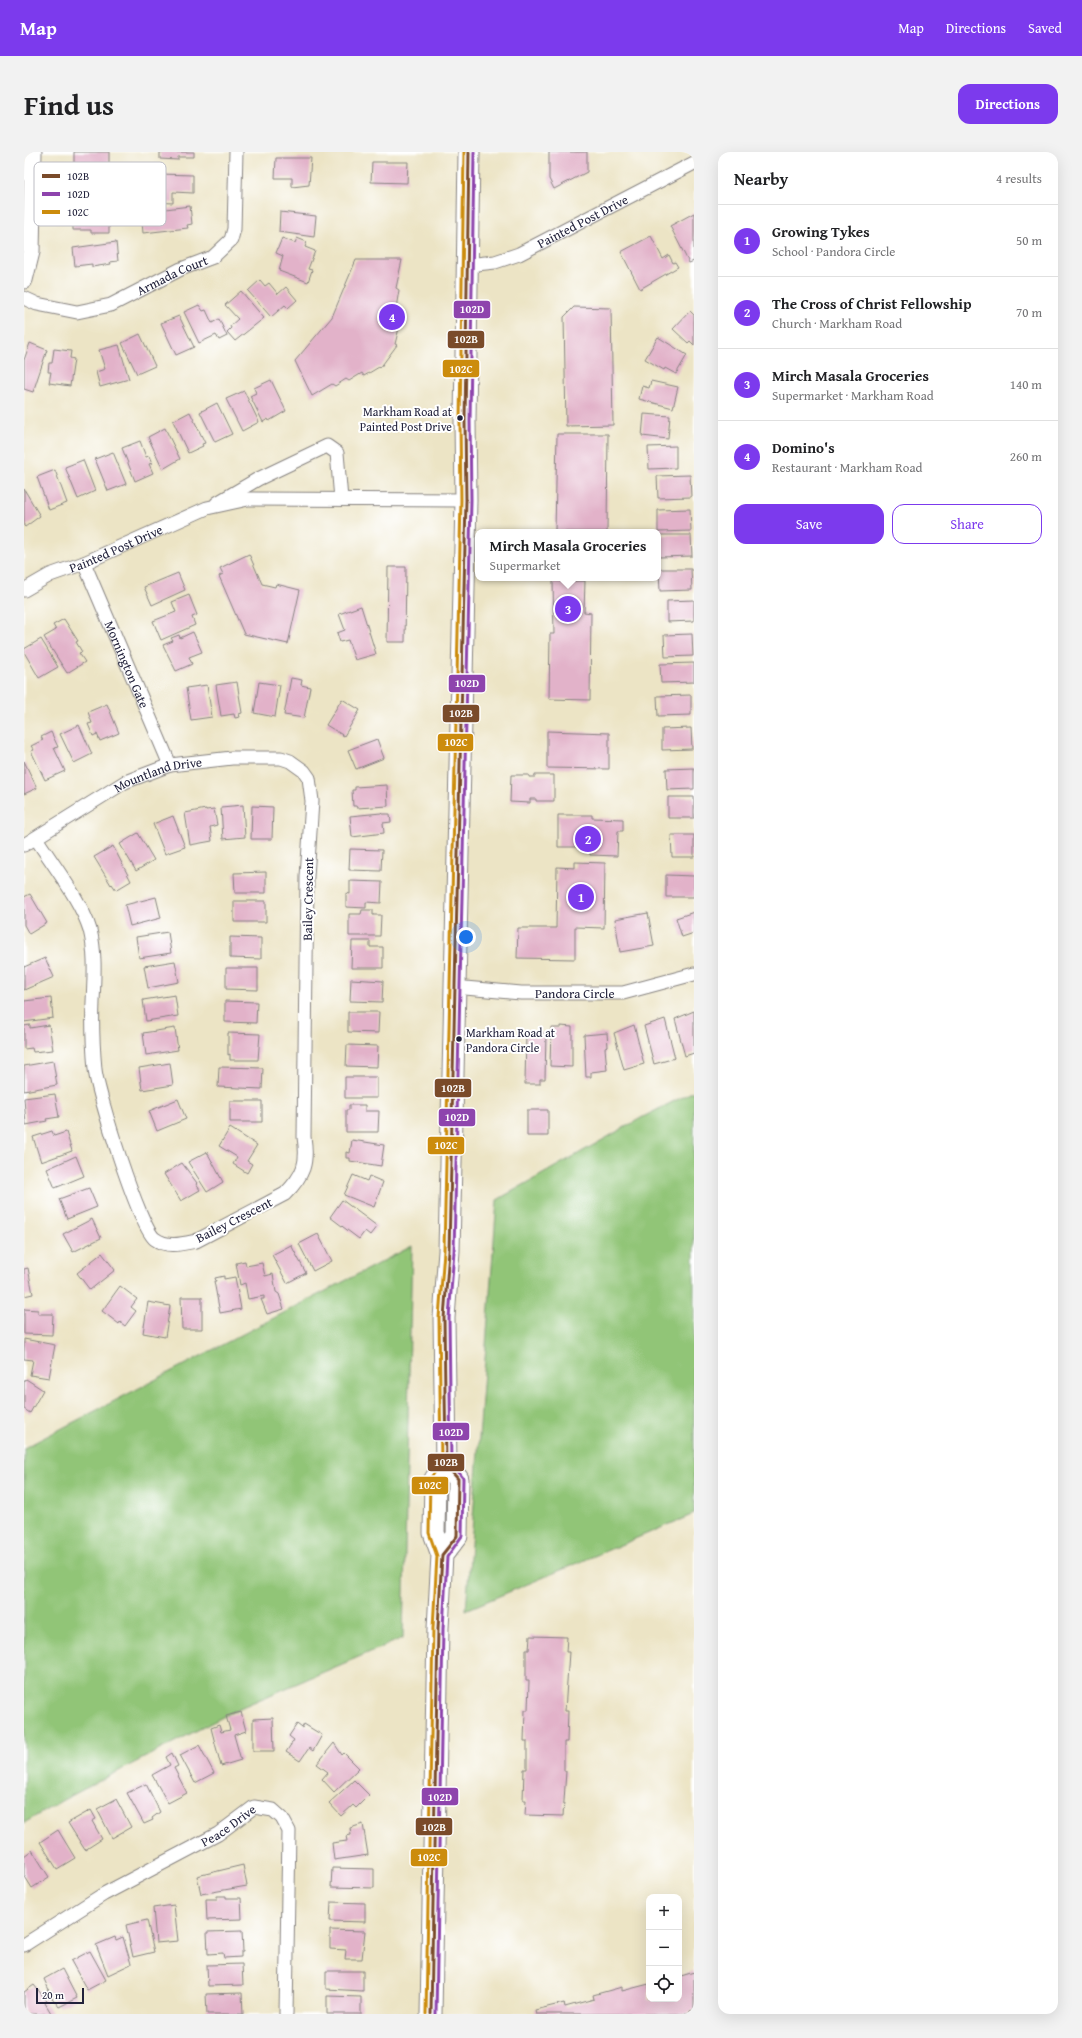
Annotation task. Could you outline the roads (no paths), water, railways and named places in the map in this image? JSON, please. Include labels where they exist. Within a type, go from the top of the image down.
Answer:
[{"type":"main road","points":[[430,2014],[438,1635],[442,1554],[457,1536],[458,1479],[446,1465],[444,1318],[449,1251],[466,500],[469,152]]},
{"type":"street","points":[[24,280],[31,252],[33,152]]},
{"type":"street","name":"Armada Court","points":[[24,298],[45,306],[77,312],[111,305],[181,269],[213,257],[231,240],[234,229],[236,152]]},
{"type":"street","name":"Painted Post Drive","points":[[467,265],[495,262],[519,254],[694,163]]},
{"type":"street","name":"Painted Post Drive","points":[[24,590],[50,575],[84,563],[208,508],[258,479],[327,446],[337,453],[342,499]]},
{"type":"street","name":"Painted Post Drive","points":[[208,508],[248,499],[466,500]]},
{"type":"street","name":"Mornington Gate","points":[[84,563],[170,765]]},
{"type":"street","name":"Mountland Drive","points":[[24,845],[125,782],[170,765],[232,758],[281,758],[290,761],[304,771]]},
{"type":"street","name":"Bailey Crescent","points":[[36,838],[81,908],[89,928],[94,961],[93,1028],[95,1070],[106,1120],[141,1214],[153,1238],[161,1243],[179,1245],[196,1241],[249,1212],[270,1204],[285,1194],[297,1183],[303,1170],[306,1153],[304,1137],[307,877],[312,801],[310,778],[304,771]]},
{"type":"street","name":"Pandora Circle","points":[[454,987],[521,992],[623,993],[694,974]]},
{"type":"street","name":"Peace Drive","points":[[24,1945],[104,1894],[218,1834],[254,1807],[263,1807],[273,1810],[282,1818],[288,1831],[290,1850],[286,2014]]},
{"type":"place","name":"Domino's","points":[[392,317]]},
{"type":"place","name":"Markham Road at Painted Post Drive","points":[[460,418]]},
{"type":"place","name":"Mirch Masala Groceries","points":[[568,609]]},
{"type":"place","name":"The Cross of Christ Fellowship","points":[[588,839]]},
{"type":"place","name":"Growing Tykes","points":[[581,897]]},
{"type":"place","name":"Markham Road at Pandora Circle","points":[[459,1039]]}]
